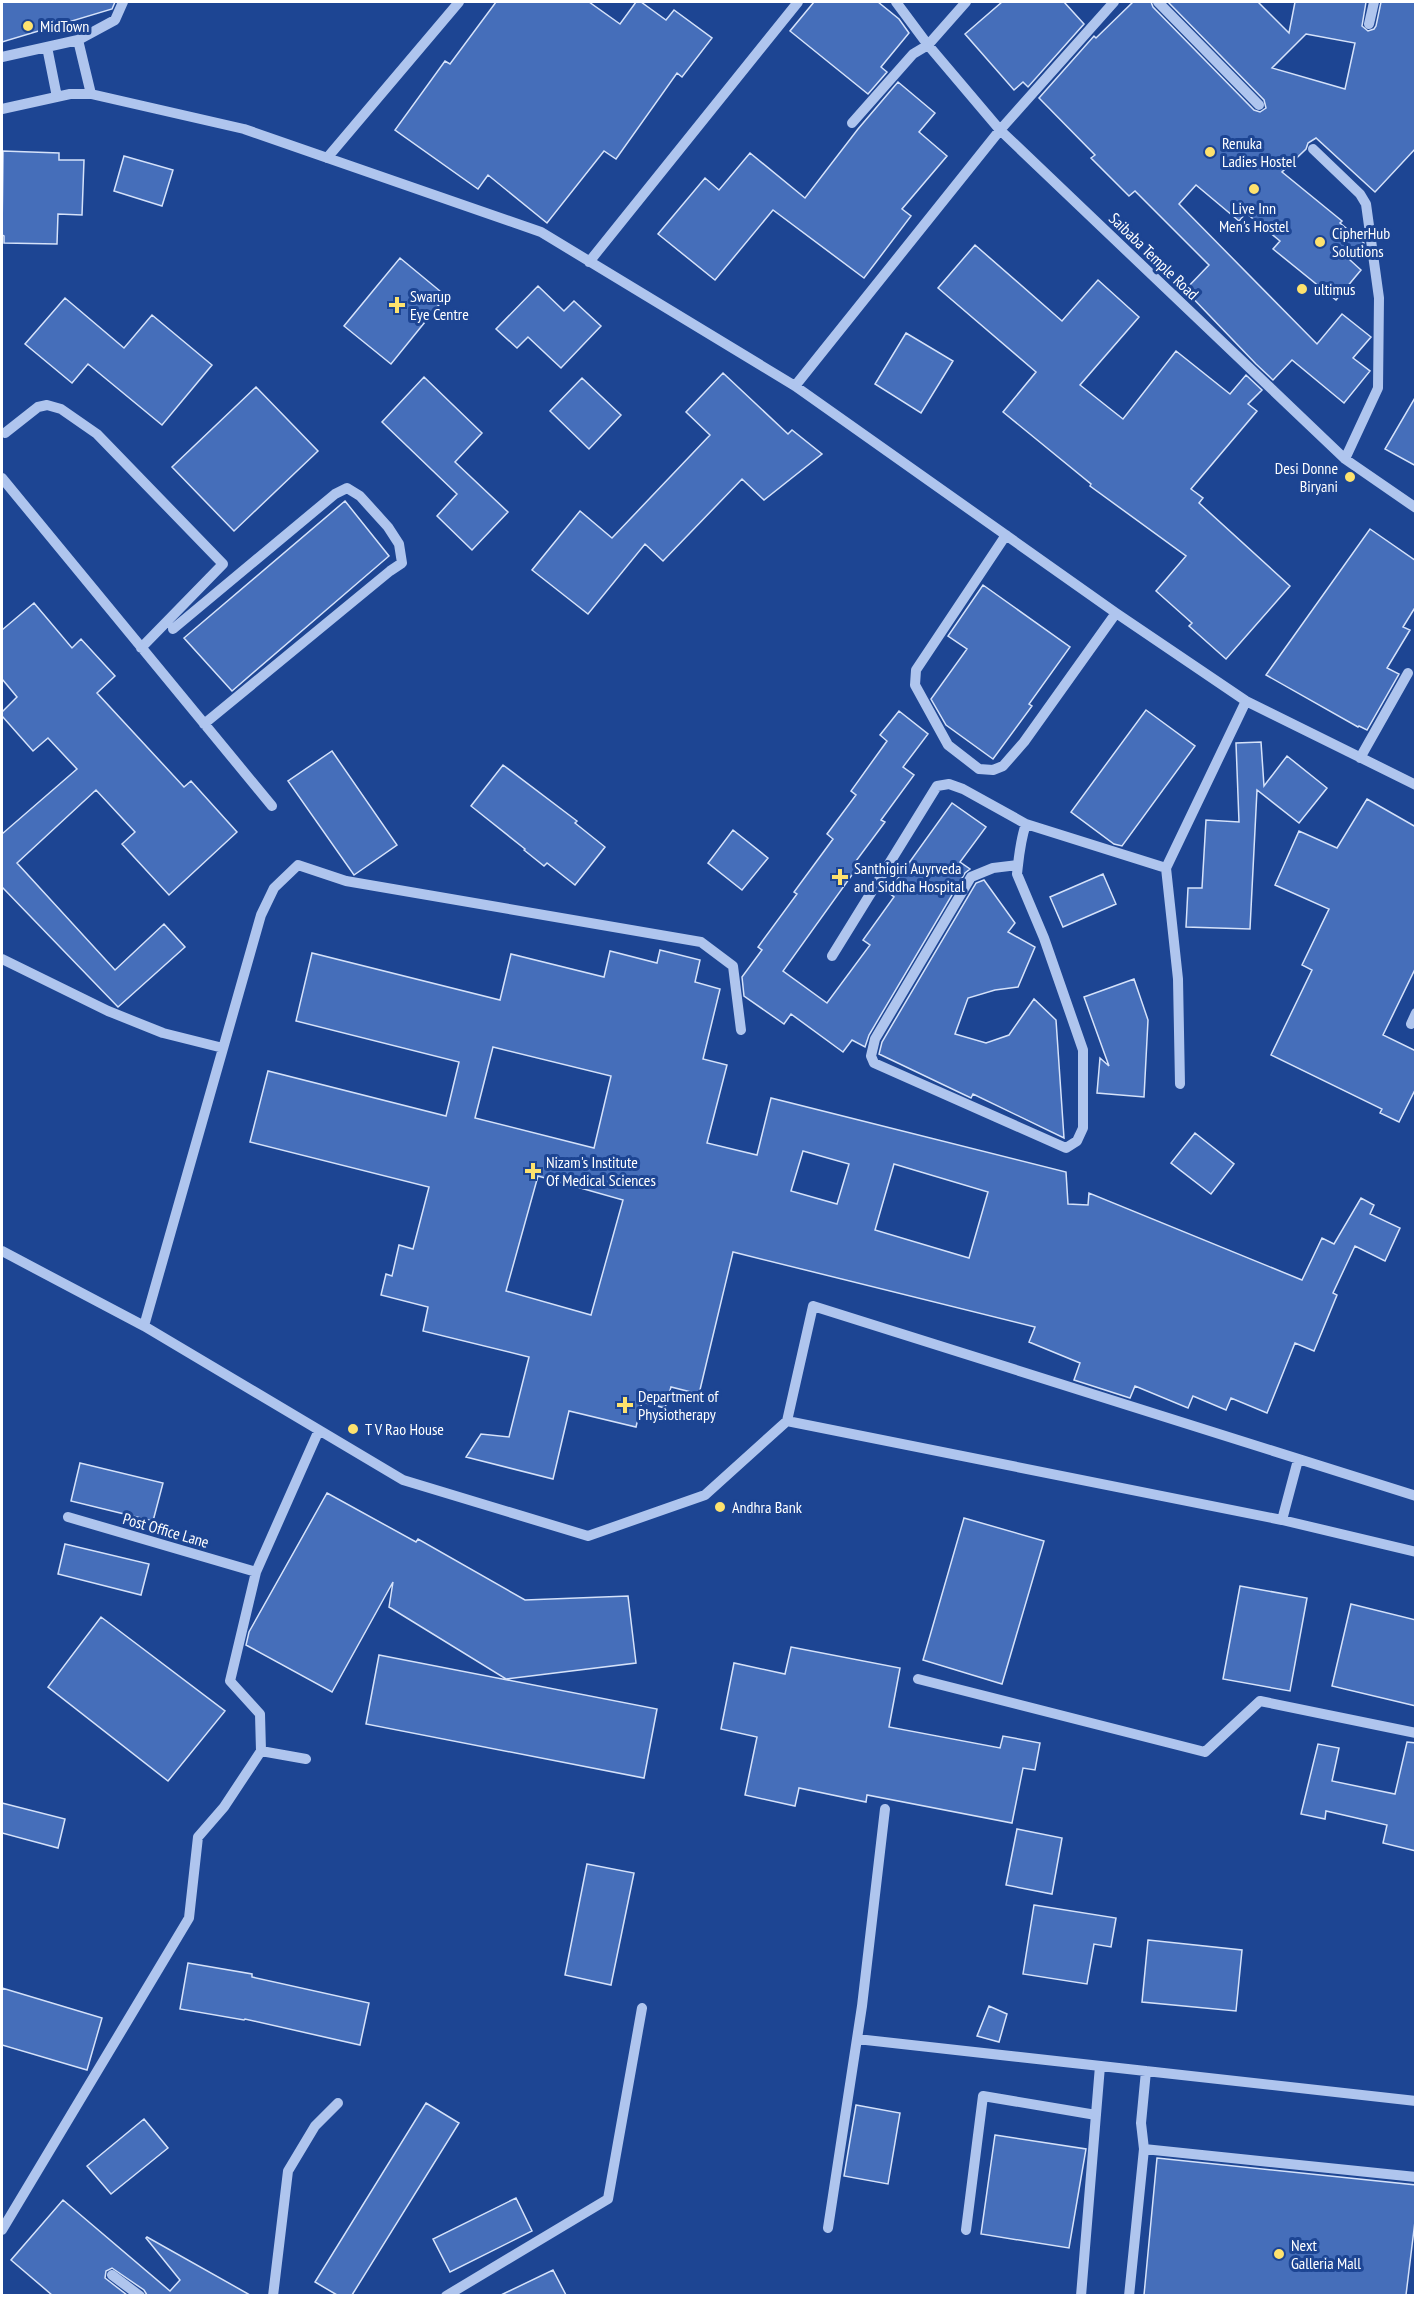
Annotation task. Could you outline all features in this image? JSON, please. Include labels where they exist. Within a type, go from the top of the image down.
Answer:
[{"type":"street","points":[[2,57],[78,40],[115,20],[123,2]]},
{"type":"street","points":[[327,158],[459,2]]},
{"type":"street","points":[[589,261],[798,2]]},
{"type":"street","name":"Saibaba Temple Road","points":[[896,2],[928,45],[1000,130],[1345,459],[1416,508]]},
{"type":"street","points":[[852,123],[913,54],[928,45],[966,2]]},
{"type":"street","points":[[795,386],[1000,130],[1114,2]]},
{"type":"street","points":[[1158,2],[1259,105]]},
{"type":"street","points":[[1369,24],[1374,2]]},
{"type":"street","points":[[78,40],[91,94]]},
{"type":"street","points":[[47,47],[57,97]]},
{"type":"street","points":[[2,109],[70,94],[91,94],[244,129],[541,232],[795,386],[1116,613],[1246,701],[1416,785]]},
{"type":"street","points":[[1313,149],[1360,194],[1366,204],[1379,298],[1378,388],[1345,459]]},
{"type":"street","points":[[5,433],[38,407],[47,405],[61,409],[98,434],[223,564],[141,648]]},
{"type":"street","points":[[2,478],[272,806]]},
{"type":"street","points":[[174,629],[335,494],[347,488],[360,496],[399,544],[402,563],[204,724]]},
{"type":"street","points":[[1006,535],[916,670],[915,686],[948,745],[980,769],[993,770],[1003,765],[1024,742],[1116,613]]},
{"type":"street","points":[[1360,758],[1408,673]]},
{"type":"street","points":[[1180,1084],[1178,978],[1166,868],[1246,701]]},
{"type":"street","points":[[832,956],[937,786],[948,784],[963,789],[1026,824],[1166,868]]},
{"type":"street","points":[[1018,865],[993,868],[971,877],[875,1039],[871,1056],[874,1063],[1066,1148],[1077,1141],[1083,1128],[1083,1050],[1044,938],[1017,874],[1018,865],[1019,845],[1026,824]]},
{"type":"street","points":[[144,1326],[261,915],[274,888],[298,865],[346,881],[701,942],[733,966],[741,1030]]},
{"type":"street","points":[[2,959],[108,1011],[163,1033],[223,1048]]},
{"type":"street","points":[[2,1251],[144,1326],[403,1480],[588,1536],[705,1495],[787,1421],[813,1306],[1416,1496]]},
{"type":"street","points":[[787,1421],[1282,1520],[1416,1552]]},
{"type":"street","points":[[2,2230],[189,1918],[198,1837],[224,1807],[261,1751],[260,1714],[230,1681],[256,1572],[319,1430]]},
{"type":"street","points":[[1282,1520],[1298,1460]]},
{"type":"street","name":"Post Office Lane","points":[[68,1517],[256,1572]]},
{"type":"street","points":[[918,1679],[1205,1752],[1260,1701],[1416,1733]]},
{"type":"street","points":[[261,1751],[306,1760]]},
{"type":"street","points":[[828,2228],[857,2039],[885,1809]]},
{"type":"street","points":[[446,2295],[608,2199],[642,2008]]},
{"type":"street","points":[[857,2039],[1416,2101]]},
{"type":"street","points":[[1081,2295],[1100,2066]]},
{"type":"street","points":[[1129,2295],[1144,2149],[1141,2123],[1146,2071]]},
{"type":"street","points":[[966,2230],[982,2096],[1096,2115]]},
{"type":"street","points":[[273,2295],[288,2171],[315,2126],[338,2103]]},
{"type":"street","points":[[1144,2149],[1416,2177]]},
{"type":"street","points":[[112,2275],[140,2295]]},
{"type":"building","name":"MidTown","points":[[2,2],[115,2],[112,9],[2,42]]},
{"type":"building","points":[[496,2],[589,2],[620,24],[636,2],[641,2],[666,20],[674,10],[712,38],[682,77],[677,73],[616,159],[604,151],[547,223],[488,175],[478,189],[395,130],[445,61],[450,64]]},
{"type":"building","points":[[814,2],[878,2],[899,19],[909,33],[881,67],[887,72],[868,94],[790,31]]},
{"type":"building","points":[[1002,2],[1064,2],[1084,24],[1028,87],[1023,82],[1014,90],[965,34]]},
{"type":"building","points":[[1133,2],[1151,2],[1153,7],[1254,110],[1260,112],[1266,108],[1264,100],[1168,2],[1258,2],[1289,33],[1295,2],[1366,2],[1362,26],[1368,31],[1376,26],[1381,2],[1416,2],[1416,148],[1375,192],[1316,138],[1308,143],[1306,149],[1282,172],[1342,221],[1340,223],[1364,243],[1350,260],[1361,270],[1336,300],[1273,249],[1280,241],[1246,213],[1239,221],[1196,185],[1179,204],[1317,344],[1342,314],[1371,337],[1353,358],[1370,371],[1344,403],[1292,360],[1273,380],[1256,364],[1185,290],[1209,265],[1135,191],[1129,196],[1091,158],[1095,155],[1039,98],[1094,36],[1096,38]],"holes":[[[1306,34],[1355,43],[1345,89],[1272,68]]]},
{"type":"building","points":[[898,82],[935,113],[919,132],[947,156],[902,209],[911,216],[864,278],[773,210],[715,280],[658,234],[705,178],[719,190],[750,153],[805,198],[858,129]]},
{"type":"building","points":[[3,151],[59,153],[59,160],[84,160],[82,215],[58,214],[57,244],[4,243],[2,235]]},
{"type":"building","points":[[124,156],[173,170],[162,206],[114,191]]},
{"type":"building","points":[[975,245],[1062,321],[1098,280],[1139,317],[1080,385],[1123,419],[1176,351],[1230,394],[1246,375],[1262,390],[1248,404],[1257,411],[1191,489],[1203,498],[1199,503],[1290,586],[1226,659],[1189,626],[1192,623],[1156,591],[1186,556],[1090,486],[1091,484],[1003,412],[1036,372],[938,288]]},
{"type":"building","points":[[400,258],[446,296],[391,364],[344,326]]},
{"type":"building","points":[[538,286],[564,311],[574,301],[601,326],[561,368],[528,337],[517,348],[496,329]]},
{"type":"building","points":[[65,298],[124,348],[152,315],[212,365],[162,425],[88,364],[72,383],[25,344]]},
{"type":"building","points":[[906,333],[953,361],[921,413],[875,384]]},
{"type":"building","points":[[723,373],[788,434],[792,430],[822,454],[764,500],[742,479],[663,561],[645,544],[588,614],[532,570],[580,511],[612,538],[710,435],[686,412]]},
{"type":"building","points":[[424,377],[482,433],[455,462],[508,512],[472,550],[437,516],[457,494],[382,422]]},
{"type":"building","points":[[582,378],[621,415],[589,449],[550,411]]},
{"type":"building","points":[[256,387],[318,451],[234,531],[172,467]]},
{"type":"building","points":[[1416,396],[1416,466],[1385,449]]},
{"type":"building","points":[[345,501],[389,556],[232,691],[184,638]]},
{"type":"building","points":[[1370,529],[1416,561],[1416,606],[1403,627],[1410,630],[1387,668],[1399,674],[1367,730],[1266,675]]},
{"type":"building","points":[[983,585],[1070,647],[1029,704],[1032,706],[993,759],[946,725],[931,699],[967,649],[948,636]]},
{"type":"building","points":[[34,603],[72,648],[81,639],[115,676],[97,693],[184,787],[191,781],[237,832],[169,895],[122,844],[135,832],[96,790],[17,863],[115,970],[164,924],[185,947],[118,1007],[2,887],[2,834],[77,769],[48,738],[33,751],[2,716],[2,712],[17,697],[2,679],[2,630]]},
{"type":"building","points":[[1146,710],[1195,746],[1122,846],[1114,844],[1071,812]]},
{"type":"building","points":[[899,711],[928,734],[903,767],[914,775],[881,820],[885,822],[853,865],[857,868],[783,971],[827,1003],[870,945],[863,940],[894,897],[888,892],[952,803],[986,827],[960,862],[970,869],[965,873],[869,1035],[865,1047],[852,1040],[843,1052],[791,1014],[784,1024],[744,996],[742,977],[762,950],[758,947],[797,894],[794,892],[833,839],[827,834],[856,795],[851,791],[887,741],[880,735]]},
{"type":"building","points":[[1261,742],[1264,786],[1287,756],[1327,788],[1299,823],[1257,790],[1250,929],[1186,927],[1188,888],[1202,888],[1206,820],[1239,822],[1236,743]]},
{"type":"building","points":[[332,751],[397,845],[354,875],[288,781]]},
{"type":"building","points":[[503,765],[577,821],[575,823],[605,847],[575,885],[547,863],[544,866],[471,806]]},
{"type":"building","points":[[1367,799],[1416,827],[1416,967],[1383,1035],[1416,1051],[1416,1088],[1399,1122],[1380,1113],[1382,1109],[1271,1055],[1312,970],[1302,965],[1329,909],[1275,885],[1299,831],[1337,848]]},
{"type":"building","points":[[733,830],[768,858],[742,890],[708,863]]},
{"type":"building","points":[[1103,874],[1116,904],[1063,927],[1050,897]]},
{"type":"building","points":[[984,880],[1015,923],[1008,932],[1035,947],[1018,987],[995,990],[968,998],[955,1034],[986,1043],[1009,1035],[1034,999],[1056,1020],[1064,1138],[973,1094],[971,1098],[879,1054],[882,1042],[976,883]]},
{"type":"building","points":[[660,950],[700,960],[695,982],[720,989],[703,1059],[727,1065],[707,1143],[757,1155],[771,1098],[1066,1172],[1068,1204],[1088,1205],[1089,1193],[1302,1280],[1322,1238],[1334,1244],[1361,1198],[1374,1205],[1370,1214],[1400,1228],[1385,1261],[1355,1246],[1333,1293],[1337,1295],[1314,1351],[1295,1343],[1267,1413],[1231,1398],[1226,1410],[1193,1396],[1188,1408],[1135,1386],[1130,1398],[1074,1380],[1080,1363],[1029,1342],[1035,1327],[733,1252],[699,1394],[671,1387],[665,1408],[642,1402],[636,1427],[569,1411],[553,1479],[466,1457],[481,1434],[509,1437],[529,1357],[423,1331],[428,1307],[381,1295],[386,1274],[392,1276],[399,1245],[413,1249],[429,1187],[250,1142],[268,1071],[446,1116],[459,1062],[296,1021],[312,953],[500,1000],[511,954],[604,977],[610,951],[657,963]],"holes":[[[493,1047],[611,1076],[594,1148],[475,1118]],[[803,1151],[849,1164],[837,1204],[791,1191]],[[894,1164],[988,1192],[969,1258],[875,1230]],[[538,1176],[623,1200],[591,1315],[506,1291]]]},
{"type":"building","points":[[1134,979],[1148,1020],[1144,1097],[1097,1093],[1100,1058],[1109,1066],[1084,997]]},
{"type":"building","points":[[1195,1133],[1234,1164],[1211,1194],[1171,1163]]},
{"type":"building","points":[[80,1463],[163,1483],[153,1521],[71,1501]]},
{"type":"building","points":[[327,1493],[416,1542],[418,1539],[525,1600],[628,1596],[636,1663],[506,1679],[389,1607],[393,1582],[332,1692],[246,1645],[249,1632]]},
{"type":"building","points":[[964,1518],[1044,1541],[1002,1684],[923,1660]]},
{"type":"building","points":[[65,1544],[149,1564],[141,1595],[58,1574]]},
{"type":"building","points":[[1240,1586],[1307,1598],[1290,1691],[1223,1679]]},
{"type":"building","points":[[1351,1604],[1416,1620],[1416,1706],[1332,1686]]},
{"type":"building","points":[[101,1617],[225,1711],[168,1781],[48,1687]]},
{"type":"building","points":[[791,1647],[900,1668],[889,1727],[1000,1748],[1003,1736],[1040,1743],[1035,1770],[1023,1768],[1012,1823],[867,1795],[866,1802],[799,1788],[795,1806],[745,1795],[757,1737],[721,1729],[734,1663],[785,1674]]},
{"type":"building","points":[[379,1655],[657,1709],[644,1778],[366,1724]]},
{"type":"building","points":[[1407,1742],[1416,1743],[1416,1851],[1383,1843],[1387,1825],[1326,1811],[1325,1819],[1301,1814],[1318,1744],[1339,1748],[1332,1781],[1395,1794]]},
{"type":"building","points":[[2,1803],[65,1819],[58,1848],[2,1833]]},
{"type":"building","points":[[1017,1829],[1062,1838],[1052,1894],[1006,1885]]},
{"type":"building","points":[[587,1864],[634,1873],[611,1985],[565,1975]]},
{"type":"building","points":[[1034,1905],[1116,1918],[1111,1947],[1094,1944],[1087,1984],[1023,1974]]},
{"type":"building","points":[[1148,1940],[1242,1950],[1236,2011],[1142,2002]]},
{"type":"building","points":[[188,1963],[252,1974],[252,1977],[369,2003],[360,2045],[245,2019],[180,2009]]},
{"type":"building","points":[[2,1988],[102,2018],[87,2070],[2,2045]]},
{"type":"building","points":[[989,2006],[1007,2014],[999,2042],[977,2036]]},
{"type":"building","points":[[426,2103],[459,2123],[352,2295],[337,2295],[315,2282]]},
{"type":"building","points":[[856,2105],[900,2113],[888,2184],[844,2176]]},
{"type":"building","points":[[144,2119],[168,2148],[111,2194],[87,2166]]},
{"type":"building","points":[[995,2135],[1086,2149],[1069,2248],[981,2234]]},
{"type":"building","name":"Next Galleria Mall","points":[[1157,2158],[1416,2185],[1416,2213],[1406,2295],[1144,2295]]},
{"type":"building","points":[[516,2198],[532,2231],[450,2272],[433,2239]]},
{"type":"building","points":[[63,2200],[170,2291],[180,2280],[147,2237],[250,2295],[147,2295],[144,2290],[112,2268],[106,2271],[105,2278],[127,2295],[52,2295],[11,2260]]},
{"type":"building","points":[[553,2270],[566,2295],[501,2295]]},
{"type":"place","name":"MidTown","points":[[28,26]]},
{"type":"place","name":"Renuka Ladies Hostel","points":[[1210,152]]},
{"type":"place","name":"Live Inn Men's Hostel","points":[[1254,189]]},
{"type":"place","name":"CipherHub Solutions","points":[[1320,242]]},
{"type":"place","name":"ultimus","points":[[1302,289]]},
{"type":"place","name":"Swarup Eye Centre","points":[[397,305]]},
{"type":"place","name":"Desi Donne Biryani","points":[[1350,477]]},
{"type":"place","name":"Santhigiri Auyrveda and Siddha Hospital","points":[[840,877]]},
{"type":"place","name":"Nizam's Institute Of Medical Sciences","points":[[533,1171]]},
{"type":"place","name":"Department of Physiotherapy","points":[[625,1405]]},
{"type":"place","name":"T V Rao House","points":[[353,1429]]},
{"type":"place","name":"Andhra Bank","points":[[720,1507]]},
{"type":"place","name":"Next Galleria Mall","points":[[1279,2254]]}]
